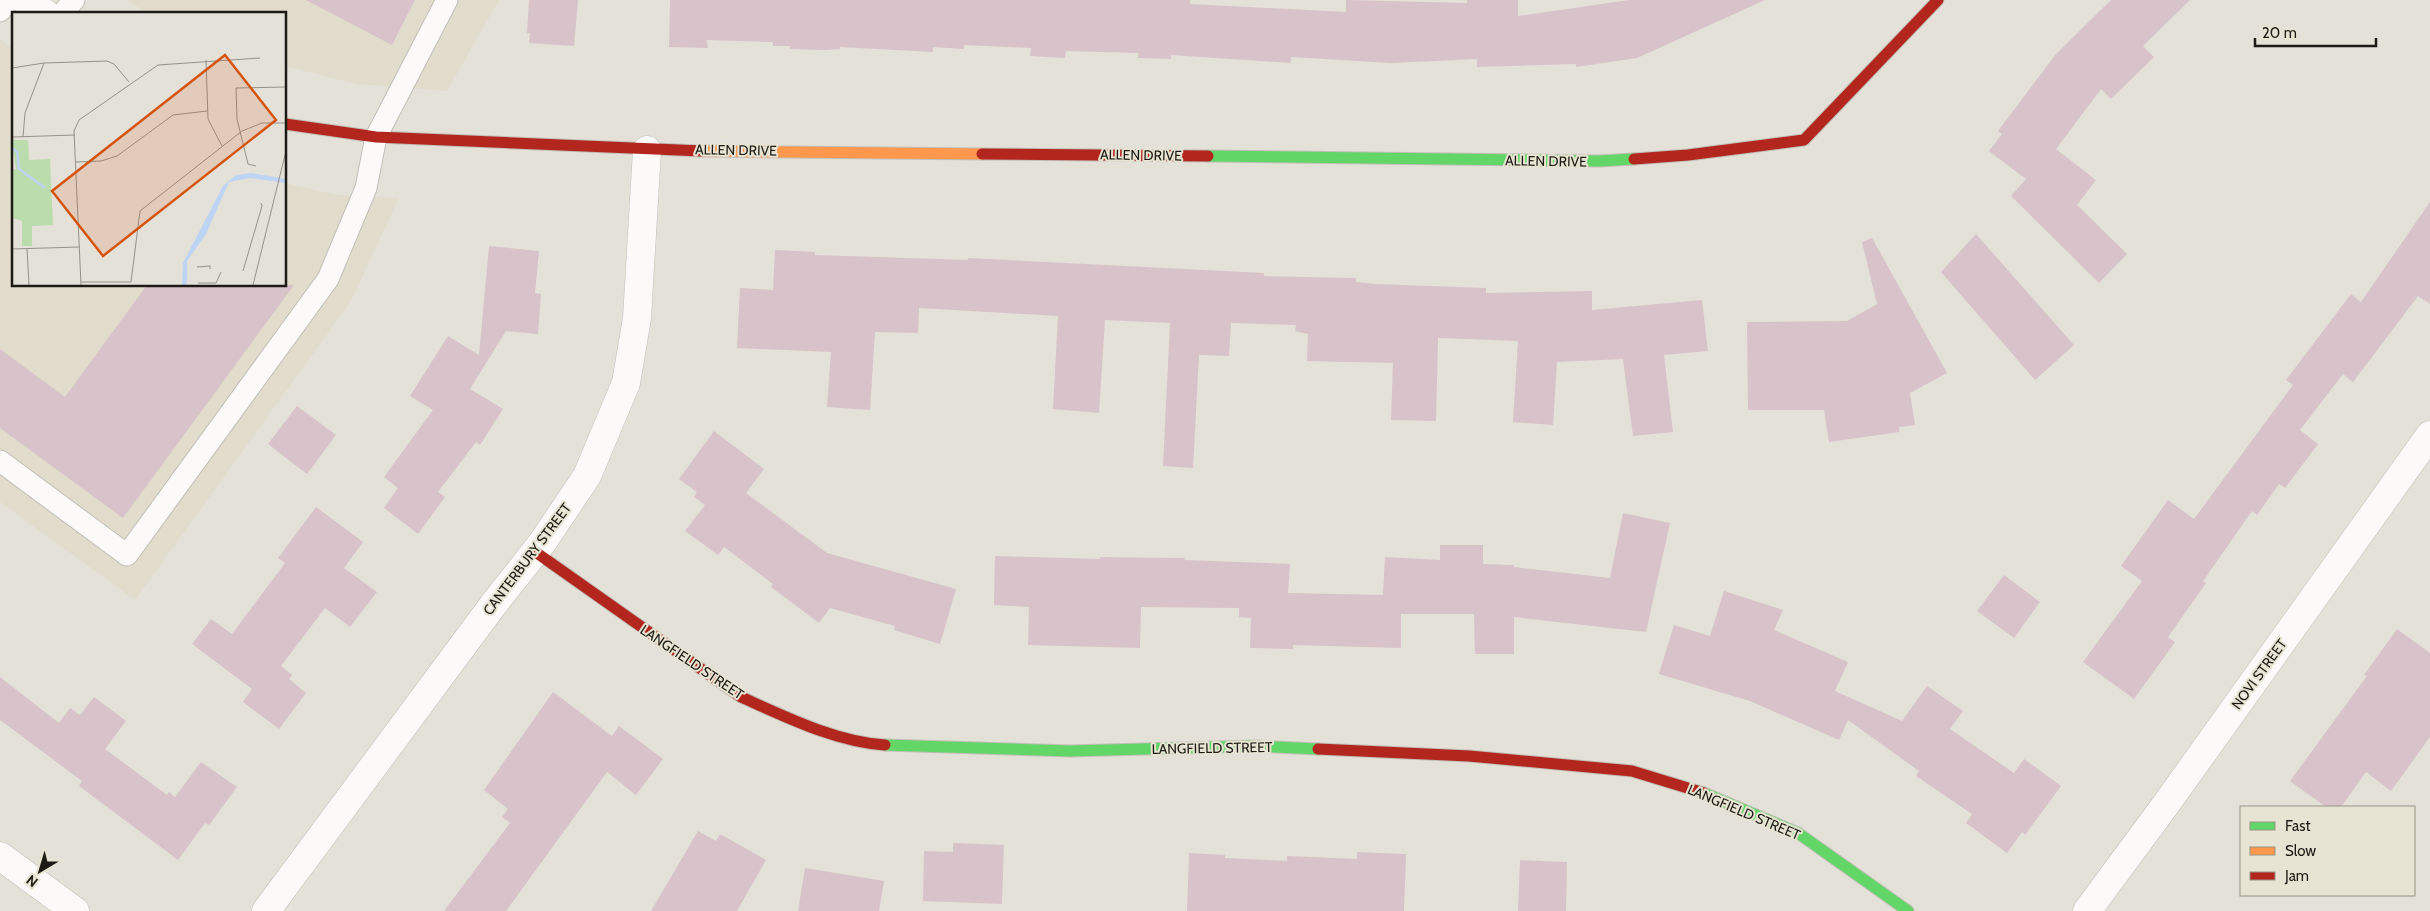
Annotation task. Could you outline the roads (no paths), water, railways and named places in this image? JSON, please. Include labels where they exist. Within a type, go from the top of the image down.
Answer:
[{"type":"street","points":[[25,0],[43,12]]},
{"type":"street","name":"ALLEN DRIVE","points":[[286,124],[376,137],[647,150],[1599,162],[1688,155],[1804,140],[1938,0]]},
{"type":"street","name":"CANTERBURY STREET","points":[[266,911],[534,551],[587,476],[626,383],[637,318],[647,150]]},
{"type":"street","name":"NOVI STREET","points":[[2087,911],[2170,799],[2430,435]]},
{"type":"street","name":"LANGFIELD STREET","points":[[534,551],[741,697],[774,712],[860,743],[944,748],[1070,750],[1254,746],[1469,756],[1632,772],[1704,793],[1798,833],[1908,911]]},
{"type":"street","points":[[0,856],[75,911]]},
{"type":"lane","points":[[0,11],[9,0]]},
{"type":"lane","points":[[64,12],[74,0]]},
{"type":"lane","points":[[0,461],[127,555],[328,280],[366,188],[376,137],[447,0]]}]
